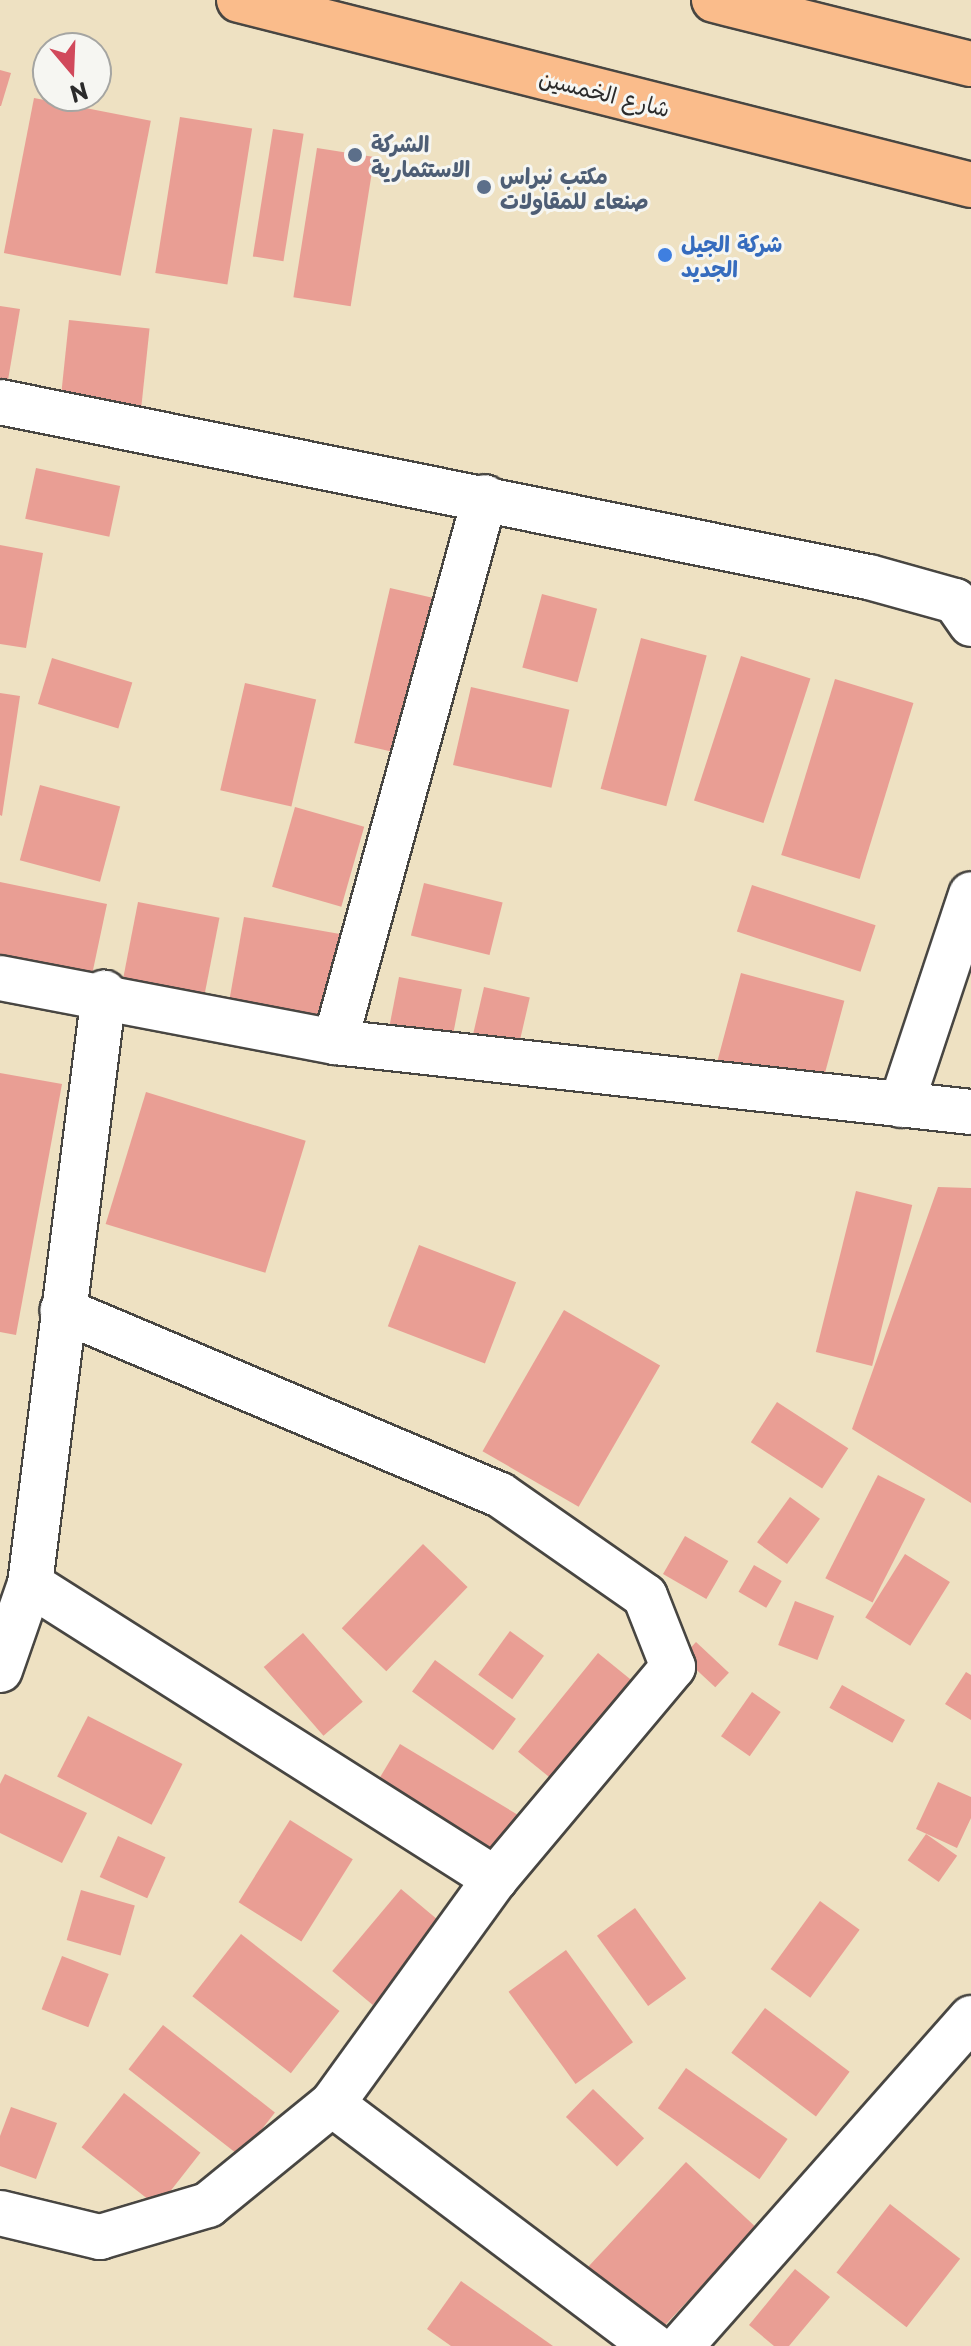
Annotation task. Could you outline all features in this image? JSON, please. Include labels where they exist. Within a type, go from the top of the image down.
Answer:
[{"type":"main road","name":"شارع الخمسين","points":[[239,0],[971,185]]},
{"type":"main road","points":[[714,0],[971,64]]},
{"type":"street","points":[[0,402],[485,497],[869,577],[955,601],[971,624]]},
{"type":"street","points":[[335,1042],[485,497]]},
{"type":"street","points":[[901,1105],[971,894]]},
{"type":"street","points":[[0,978],[104,993],[335,1042],[971,1112]]},
{"type":"street","points":[[0,1670],[30,1584],[104,993]]},
{"type":"street","points":[[0,2213],[100,2237],[208,2205],[332,2104],[495,1879],[673,1667],[645,1596],[500,1495],[62,1310]]},
{"type":"street","points":[[30,1584],[495,1879]]},
{"type":"street","points":[[681,2346],[971,2018]]},
{"type":"street","points":[[332,2104],[653,2346]]},
{"type":"building","points":[[0,70],[11,73],[1,106],[0,106]]},
{"type":"building","points":[[32,108],[32,112],[106,112],[151,121],[121,276],[4,253]]},
{"type":"building","points":[[180,117],[252,128],[227,284],[155,273]]},
{"type":"building","points":[[273,129],[304,134],[283,261],[253,256]]},
{"type":"building","points":[[317,148],[374,157],[351,306],[293,297]]},
{"type":"building","points":[[0,306],[20,309],[6,392],[0,391]]},
{"type":"building","points":[[69,320],[150,328],[140,424],[59,415]]},
{"type":"building","points":[[36,468],[120,486],[109,537],[25,519]]},
{"type":"building","points":[[0,545],[43,553],[26,648],[0,644]]},
{"type":"building","points":[[390,588],[446,601],[410,756],[354,743]]},
{"type":"building","points":[[542,594],[597,609],[577,682],[522,667]]},
{"type":"building","points":[[641,638],[707,656],[666,806],[601,789]]},
{"type":"building","points":[[741,656],[810,679],[763,823],[694,801]]},
{"type":"building","points":[[52,658],[132,683],[118,728],[38,704]]},
{"type":"building","points":[[835,679],[913,703],[860,879],[781,855]]},
{"type":"building","points":[[245,683],[316,699],[291,807],[220,790]]},
{"type":"building","points":[[471,687],[569,710],[551,788],[453,765]]},
{"type":"building","points":[[0,693],[20,696],[2,816],[0,815]]},
{"type":"building","points":[[40,785],[120,806],[100,882],[20,860]]},
{"type":"building","points":[[295,807],[364,827],[341,907],[272,887]]},
{"type":"building","points":[[0,882],[107,904],[86,1003],[0,985]]},
{"type":"building","points":[[424,883],[503,903],[490,955],[411,935]]},
{"type":"building","points":[[752,885],[876,925],[860,972],[737,932]]},
{"type":"building","points":[[138,902],[219,918],[201,1015],[119,999]]},
{"type":"building","points":[[244,917],[348,935],[333,1022],[229,1004]]},
{"type":"building","points":[[741,973],[844,1001],[819,1096],[715,1069]]},
{"type":"building","points":[[399,977],[462,989],[449,1057],[386,1045]]},
{"type":"building","points":[[484,987],[530,998],[512,1074],[466,1063]]},
{"type":"building","points":[[0,1073],[62,1084],[16,1335],[0,1332]]},
{"type":"building","points":[[146,1092],[306,1141],[265,1273],[106,1224]]},
{"type":"building","points":[[938,1187],[971,1188],[971,1503],[852,1429]]},
{"type":"building","points":[[856,1191],[912,1205],[872,1366],[816,1352]]},
{"type":"building","points":[[419,1245],[516,1282],[485,1363],[388,1326]]},
{"type":"building","points":[[564,1310],[660,1366],[579,1507],[482,1451]]},
{"type":"building","points":[[777,1402],[848,1448],[822,1489],[751,1442]]},
{"type":"building","points":[[878,1475],[925,1499],[873,1602],[825,1578]]},
{"type":"building","points":[[790,1497],[820,1519],[787,1564],[757,1542]]},
{"type":"building","points":[[685,1536],[728,1561],[706,1599],[663,1574]]},
{"type":"building","points":[[423,1544],[468,1587],[386,1671],[342,1628]]},
{"type":"building","points":[[905,1554],[950,1582],[910,1646],[865,1618]]},
{"type":"building","points":[[754,1565],[782,1581],[766,1608],[738,1592]]},
{"type":"building","points":[[795,1601],[834,1616],[817,1660],[778,1645]]},
{"type":"building","points":[[510,1631],[544,1656],[512,1699],[478,1675]]},
{"type":"building","points":[[303,1633],[363,1702],[323,1736],[264,1667]]},
{"type":"building","points":[[696,1642],[729,1673],[715,1687],[682,1657]]},
{"type":"building","points":[[598,1653],[632,1681],[552,1779],[518,1752]]},
{"type":"building","points":[[435,1660],[516,1719],[493,1750],[412,1692]]},
{"type":"building","points":[[966,1672],[971,1675],[971,1720],[945,1704]]},
{"type":"building","points":[[842,1685],[905,1720],[892,1743],[829,1708]]},
{"type":"building","points":[[752,1692],[781,1712],[750,1756],[721,1736]]},
{"type":"building","points":[[88,1716],[182,1764],[152,1825],[57,1777]]},
{"type":"building","points":[[400,1744],[547,1833],[513,1890],[365,1801]]},
{"type":"building","points":[[5,1774],[87,1813],[62,1863],[0,1833],[0,1784]]},
{"type":"building","points":[[938,1782],[971,1797],[971,1818],[957,1848],[916,1829]]},
{"type":"building","points":[[290,1820],[353,1859],[301,1941],[239,1902]]},
{"type":"building","points":[[926,1834],[957,1856],[939,1882],[908,1860]]},
{"type":"building","points":[[118,1836],[166,1857],[147,1898],[100,1877]]},
{"type":"building","points":[[401,1889],[442,1923],[373,2005],[332,1971]]},
{"type":"building","points":[[81,1890],[135,1905],[120,1955],[67,1940]]},
{"type":"building","points":[[820,1901],[860,1930],[810,1998],[771,1969]]},
{"type":"building","points":[[635,1908],[686,1978],[648,2006],[597,1936]]},
{"type":"building","points":[[241,1934],[340,2011],[291,2073],[192,1996]]},
{"type":"building","points":[[566,1950],[633,2042],[576,2084],[509,1992]]},
{"type":"building","points":[[62,1956],[109,1974],[88,2027],[42,2009]]},
{"type":"building","points":[[765,2008],[850,2072],[816,2117],[731,2053]]},
{"type":"building","points":[[163,2025],[275,2112],[240,2157],[129,2069]]},
{"type":"building","points":[[686,2068],[788,2139],[759,2179],[658,2108]]},
{"type":"building","points":[[593,2089],[644,2138],[617,2166],[566,2117]]},
{"type":"building","points":[[124,2093],[200,2153],[158,2207],[82,2147]]},
{"type":"building","points":[[11,2107],[57,2123],[36,2179],[0,2166],[0,2136]]},
{"type":"building","points":[[686,2162],[756,2227],[650,2342],[580,2276]]},
{"type":"building","points":[[890,2204],[960,2259],[907,2327],[836,2273]]},
{"type":"building","points":[[795,2269],[830,2297],[789,2346],[774,2346],[749,2325]]},
{"type":"building","points":[[461,2281],[553,2346],[451,2346],[427,2329]]},
{"type":"place","name":"الشركة الاستثمارية","points":[[355,155]]},
{"type":"place","name":"مكتب نبراس صنعاء للمقاولات","points":[[484,187]]},
{"type":"place","name":"شركة الجيل الجديد","points":[[665,255]]}]
